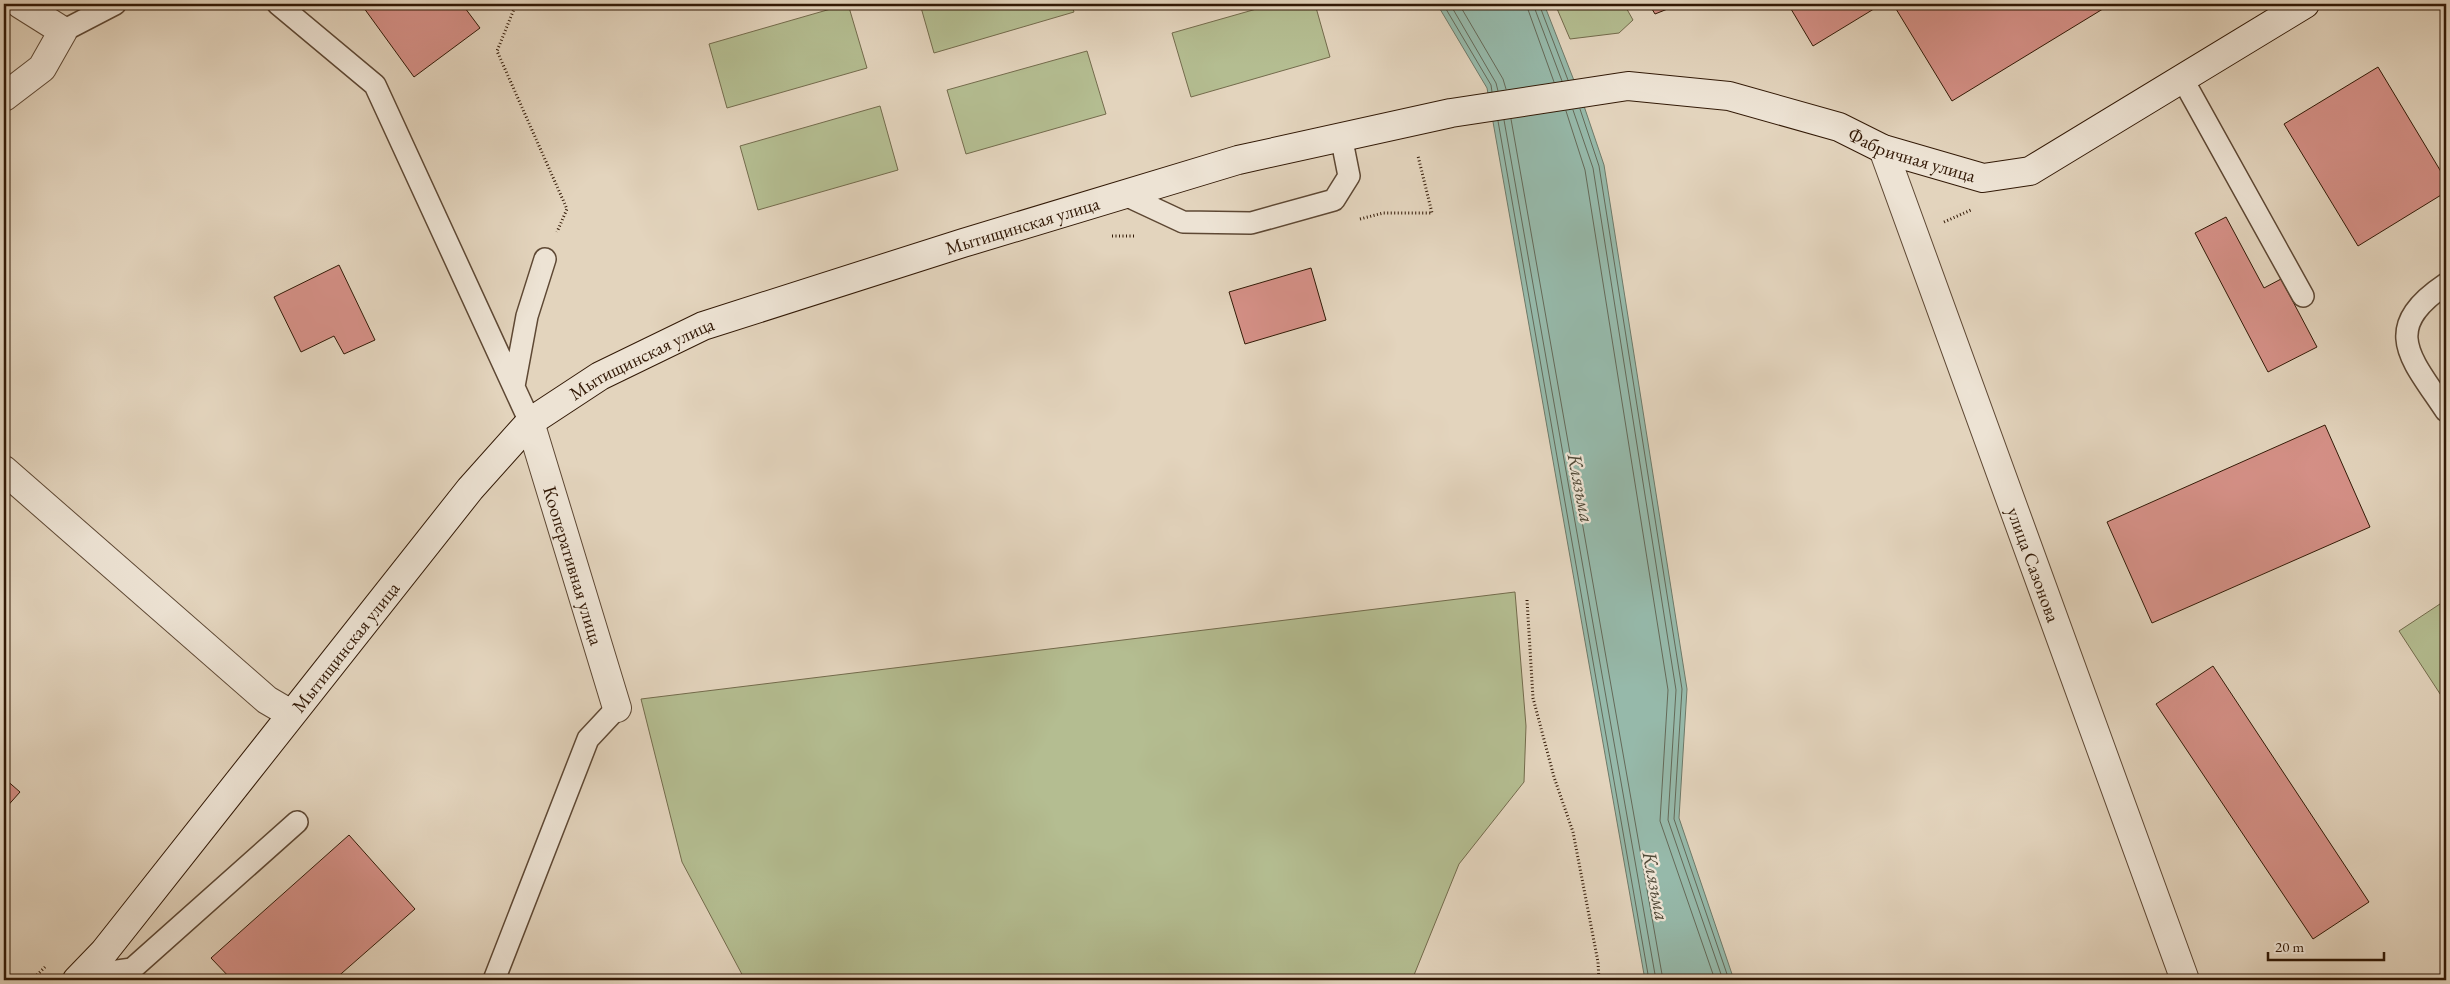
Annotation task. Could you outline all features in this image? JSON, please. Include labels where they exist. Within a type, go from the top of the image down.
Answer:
[{"type":"street","points":[[4,97],[42,68],[63,31],[20,4]]},
{"type":"street","name":"Фабричная улица","points":[[1451,113],[1628,86],[1729,96],[1840,127],[1883,149],[1983,178],[2030,171],[2304,4]]},
{"type":"street","name":"Мытищинская улица","points":[[79,978],[104,952],[470,489],[530,422],[600,376],[703,326],[1124,194],[1238,160],[1451,113]]},
{"type":"street","name":"улица Сазонова","points":[[1883,149],[2185,980]]},
{"type":"street","name":"Кооперативная улица","points":[[530,422],[617,708]]},
{"type":"street","points":[[4,470],[266,700],[292,714]]},
{"type":"lane","points":[[63,31],[114,4]]},
{"type":"lane","points":[[278,4],[375,85],[530,422]]},
{"type":"lane","points":[[2182,78],[2303,296]]},
{"type":"lane","points":[[1124,194],[1183,222],[1251,223],[1334,200],[1348,176],[1341,136]]},
{"type":"lane","points":[[514,386],[527,316],[545,260]]},
{"type":"lane","points":[[2446,284],[2425,298],[2415,309],[2407,332],[2407,344],[2414,363],[2446,411]]},
{"type":"lane","points":[[494,980],[588,739],[617,708]]},
{"type":"lane","points":[[79,978],[132,969],[297,822]]},
{"type":"path","points":[[516,4],[497,51],[567,209],[545,260]]},
{"type":"path","points":[[1417,151],[1432,213]]},
{"type":"path","points":[[1527,600],[1533,698],[1554,777],[1573,832],[1598,962],[1599,980]]},
{"type":"shaded area","points":[[848,4],[867,68],[727,108],[709,44]]},
{"type":"shaded area","points":[[920,4],[1071,4],[1074,12],[934,53]]},
{"type":"shaded area","points":[[1274,4],[1315,4],[1330,57],[1191,97],[1172,33]]},
{"type":"shaded area","points":[[1555,4],[1624,4],[1633,20],[1619,33],[1570,39]]},
{"type":"shaded area","points":[[1087,51],[1106,114],[966,154],[947,90]]},
{"type":"shaded area","points":[[880,106],[898,170],[758,210],[740,146]]},
{"type":"shaded area","points":[[1515,592],[1526,726],[1524,782],[1459,864],[1412,980],[745,980],[682,862],[641,699]]},
{"type":"shaded area","points":[[2446,600],[2446,703],[2399,631]]},
{"type":"water","name":"Клязьма","points":[[1437,4],[1544,4],[1584,106],[1604,165],[1687,689],[1679,818],[1734,980],[1645,980],[1487,88]]},
{"type":"building","points":[[361,4],[462,4],[480,28],[414,77]]},
{"type":"building","points":[[1649,4],[1680,4],[1655,14]]},
{"type":"building","points":[[1788,4],[1882,4],[1813,46]]},
{"type":"building","points":[[1893,4],[2111,4],[1952,101]]},
{"type":"building","points":[[2378,67],[2446,180],[2446,192],[2358,246],[2284,124]]},
{"type":"building","points":[[2226,217],[2264,288],[2281,279],[2317,347],[2268,372],[2195,233]]},
{"type":"building","points":[[339,265],[375,340],[344,354],[334,336],[301,352],[274,297]]},
{"type":"building","points":[[1311,268],[1326,320],[1245,344],[1229,292]]},
{"type":"building","points":[[2325,425],[2370,527],[2152,623],[2107,522]]},
{"type":"building","points":[[2213,666],[2369,902],[2313,939],[2156,704]]},
{"type":"building","points":[[4,778],[20,792],[4,810]]},
{"type":"building","points":[[349,835],[415,909],[334,980],[232,980],[211,958]]}]
